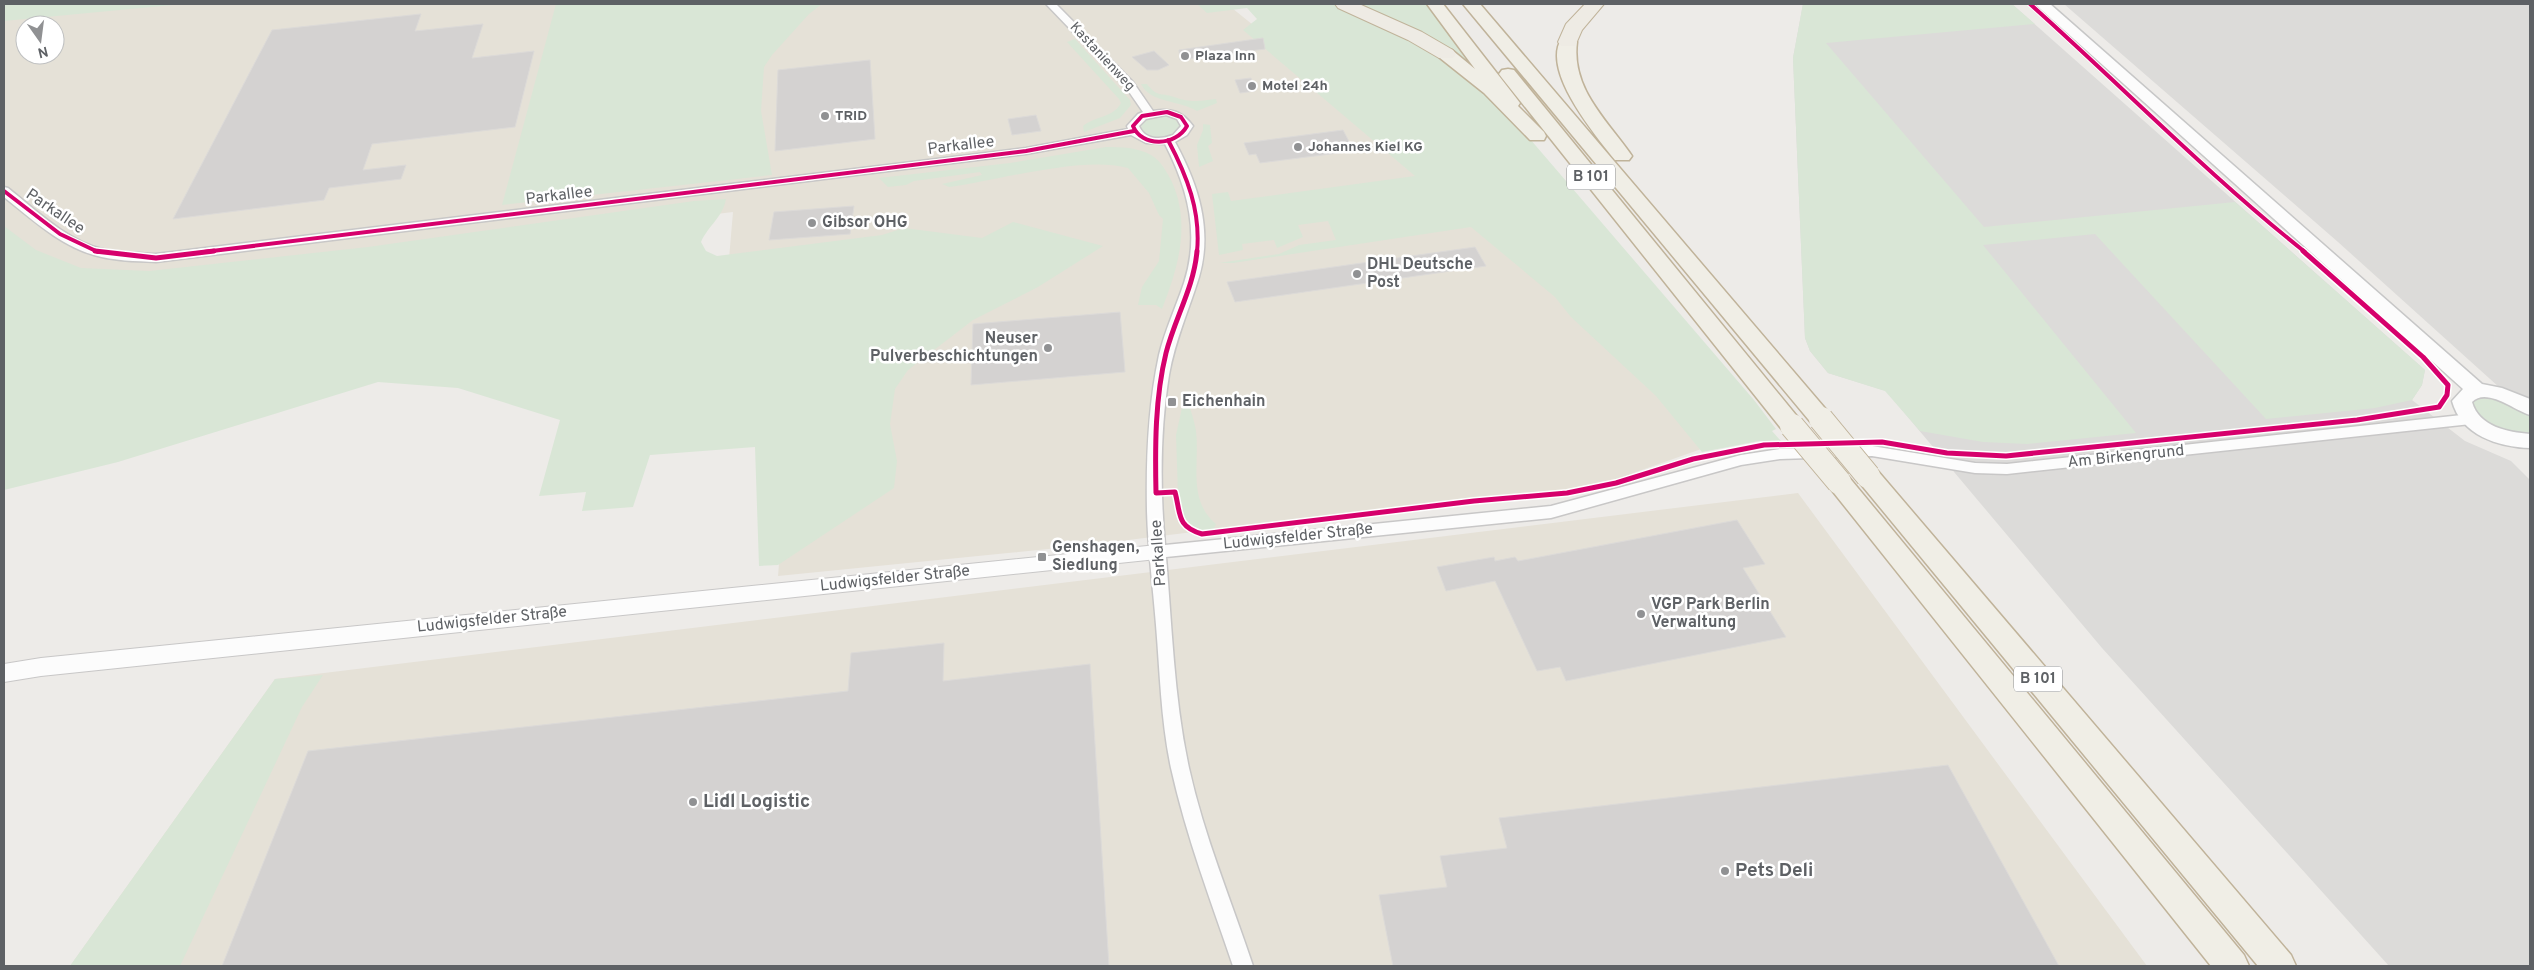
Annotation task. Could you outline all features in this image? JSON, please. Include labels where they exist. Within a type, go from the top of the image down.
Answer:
[{"type":"highway","points":[[1344,4],[1415,36],[1446,54],[1490,89],[1537,136]]},
{"type":"highway","name":"B 101","points":[[1435,4],[1537,136],[1640,260],[1730,349]]},
{"type":"highway","name":"B 101","points":[[1452,4],[1792,426],[2232,966]]},
{"type":"highway","name":"B 101","points":[[1471,4],[1758,342],[2279,966]]},
{"type":"highway","name":"B 101","points":[[1489,4],[1622,156],[1707,259],[1741,310],[1758,342]]},
{"type":"highway","points":[[1595,4],[1574,28],[1568,42],[1566,61],[1576,90],[1594,121],[1622,156]]},
{"type":"main road","points":[[2042,4],[2478,392]]},
{"type":"main road","points":[[2530,408],[2506,396],[2478,392],[2470,393],[2462,401],[2465,413],[2471,419],[2499,436],[2530,440]]},
{"type":"street","name":"Kastanienweg","points":[[1051,4],[1129,84],[1150,114]]},
{"type":"street","points":[[1167,112],[1185,121],[1186,130],[1168,140],[1151,140],[1137,135],[1134,131],[1136,121],[1150,114],[1167,112]]},
{"type":"street","name":"Parkallee","points":[[4,191],[57,232],[83,246],[98,252],[156,258],[1026,151],[1134,131]]},
{"type":"street","name":"Parkallee","points":[[1168,140],[1189,183],[1197,210],[1200,240],[1193,274],[1166,353],[1158,403],[1155,467],[1157,552],[1170,708],[1180,769],[1192,812],[1243,966]]},
{"type":"street","name":"Am Birkengrund","points":[[1780,454],[1872,451],[1974,468],[2007,469],[2471,419]]},
{"type":"street","name":"Ludwigsfelder Straße","points":[[4,673],[81,663],[1551,512],[1614,497],[1741,460],[1780,454]]},
{"type":"shaded area","points":[[4,4],[1227,4],[1367,117],[1727,440],[1601,486],[1413,505],[1088,545],[778,576],[781,539],[729,259],[733,212],[104,289],[4,247]]},
{"type":"shaded area","points":[[1803,4],[2012,4],[2425,370],[2422,385],[2412,400],[2465,441],[2511,461],[2530,480],[2530,966],[2389,966],[2102,648],[1886,391],[1828,373],[1810,351],[1805,338],[1793,58]]},
{"type":"shaded area","points":[[2064,4],[2530,4],[2530,415],[2338,242]]},
{"type":"shaded area","points":[[1798,493],[2147,966],[70,966],[275,679]]},
{"type":"green space","points":[[4,4],[183,4],[65,15],[15,15],[15,20],[4,21]]},
{"type":"green space","points":[[556,4],[822,4],[809,14],[772,55],[764,67],[761,111],[772,175],[502,205]]},
{"type":"green space","points":[[1197,4],[1335,4],[1421,43],[1493,96],[1754,400],[1776,429],[1772,431],[1781,441],[1759,441],[1702,452],[1656,396],[1571,317],[1555,297],[1471,227],[1233,263],[1219,263],[1279,254],[1299,245],[1336,240],[1328,221],[1298,225],[1303,237],[1277,248],[1274,240],[1242,244],[1243,250],[1219,255],[1212,194],[1228,192],[1231,201],[1415,176],[1243,30],[1257,19],[1247,8],[1207,13]]},
{"type":"green space","points":[[1354,4],[1430,4],[1485,75],[1446,48]]},
{"type":"green space","points":[[1803,4],[2012,4],[2035,24],[1826,43],[1984,227],[2235,202],[2425,370],[2422,385],[2412,400],[2375,408],[2266,419],[2095,234],[1983,245],[2136,433],[2027,444],[1983,442],[1920,431],[1885,391],[1828,373],[1810,351],[1805,338],[1793,58]]},
{"type":"green space","points":[[1075,39],[1130,100],[1131,105],[1120,118],[1084,132],[1083,126],[1113,112],[1121,103],[1067,42]]},
{"type":"green space","points":[[1141,84],[1147,84],[1159,94],[1190,101],[1216,99],[1217,103],[1197,111],[1151,95]]},
{"type":"green space","points":[[1159,116],[1171,117],[1179,123],[1179,129],[1171,135],[1162,137],[1144,133],[1141,126],[1147,119]]},
{"type":"green space","points":[[1203,124],[1210,125],[1212,143],[1208,146],[1213,161],[1199,167],[1197,145],[1203,130]]},
{"type":"green space","points":[[1106,147],[1134,149],[1155,157],[1168,174],[1178,198],[1181,214],[1180,246],[1173,278],[1162,309],[1156,305],[1138,305],[1142,287],[1159,261],[1163,219],[1159,215],[1149,193],[1128,168],[1109,165],[1064,167],[949,187],[942,184],[982,175],[980,172],[914,181],[906,185],[888,187],[879,178],[1010,163]]},
{"type":"green space","points":[[726,199],[722,211],[701,242],[706,251],[717,256],[882,235],[904,228],[982,238],[1013,222],[1103,246],[1038,287],[973,320],[908,370],[895,389],[890,424],[897,461],[894,488],[778,565],[759,566],[755,447],[650,455],[633,507],[582,511],[586,492],[539,496],[560,420],[458,388],[378,382],[118,462],[4,490],[4,226],[36,250],[81,268],[149,271],[368,247],[694,201]]},
{"type":"green space","points":[[1185,394],[1196,431],[1198,492],[1201,504],[1216,524],[1213,531],[1197,531],[1184,521],[1178,494],[1176,435]]},
{"type":"green space","points":[[2494,397],[2528,411],[2530,414],[2530,435],[2511,435],[2478,419],[2472,404],[2474,400]]},
{"type":"green space","points":[[323,675],[302,707],[180,966],[70,966],[275,679]]},
{"type":"building","points":[[421,14],[415,31],[483,24],[472,58],[534,51],[515,127],[372,144],[363,170],[406,165],[401,179],[329,188],[324,200],[173,219],[272,30]]},
{"type":"building","points":[[1263,38],[1265,49],[1180,60],[1179,50]]},
{"type":"building","points":[[1154,51],[1169,65],[1158,70],[1147,70],[1132,57]]},
{"type":"building","name":"TRID","points":[[870,60],[875,139],[775,151],[778,70]]},
{"type":"building","points":[[1251,78],[1255,91],[1240,93],[1235,80]]},
{"type":"building","points":[[1036,115],[1041,131],[1012,135],[1008,119]]},
{"type":"building","name":"Johannes Kiel KG","points":[[1343,130],[1354,151],[1260,163],[1256,154],[1249,155],[1244,143]]},
{"type":"building","name":"Gibsor OHG","points":[[854,206],[850,234],[769,240],[774,212]]},
{"type":"building","name":"DHL Deutsche Post","points":[[1475,247],[1486,266],[1235,302],[1227,282]]},
{"type":"building","name":"Neuser Pulverbeschichtungen","points":[[1120,312],[1125,372],[971,385],[973,324]]},
{"type":"building","name":"VGP Park Berlin Verwaltung","points":[[1737,520],[1765,564],[1743,568],[1786,637],[1566,681],[1560,667],[1537,671],[1495,581],[1446,591],[1437,567],[1494,557],[1495,561],[1515,557],[1518,561]]},
{"type":"building","name":"Lidl Logistic","points":[[944,643],[943,681],[1090,664],[1109,966],[222,966],[308,751],[848,691],[851,653]]},
{"type":"building","name":"Pets Deli","points":[[1948,765],[2059,966],[1393,966],[1379,895],[1447,887],[1440,856],[1507,848],[1499,818]]},
{"type":"cycle path","points":[[1168,140],[1184,172],[1195,205],[1198,221],[1198,238],[1193,274],[1166,353],[1160,388],[1156,423],[1156,493],[1175,492],[1180,519],[1183,524],[1187,528],[1202,534],[1474,501],[1567,493],[1616,483],[1693,459],[1764,445],[1882,442],[1947,453],[2006,456],[2357,420],[2436,409],[2444,402],[2448,385],[2423,357],[2310,256],[2246,205],[2198,162],[2115,80],[2030,4]]},
{"type":"cycle path","points":[[1167,112],[1181,117],[1187,126],[1177,138],[1169,141],[1150,141],[1136,133],[1133,126],[1142,116],[1167,112]]},
{"type":"cycle path","points":[[4,191],[48,226],[85,247],[98,252],[156,258],[1026,151],[1134,131]]},
{"type":"place","name":"Plaza Inn","points":[[1185,56]]},
{"type":"place","name":"Motel 24h","points":[[1252,86]]},
{"type":"place","name":"TRID","points":[[825,116]]},
{"type":"place","name":"Johannes Kiel KG","points":[[1298,147]]},
{"type":"place","name":"Gibsor OHG","points":[[812,223]]},
{"type":"place","name":"DHL Deutsche Post","points":[[1357,274]]},
{"type":"place","name":"Neuser Pulverbeschichtungen","points":[[1048,348]]},
{"type":"place","name":"Eichenhain","points":[[1172,402]]},
{"type":"place","name":"Genshagen, Siedlung","points":[[1042,557]]},
{"type":"place","name":"VGP Park Berlin Verwaltung","points":[[1641,614]]},
{"type":"place","name":"Lidl Logistic","points":[[693,802]]},
{"type":"place","name":"Pets Deli","points":[[1725,871]]}]
